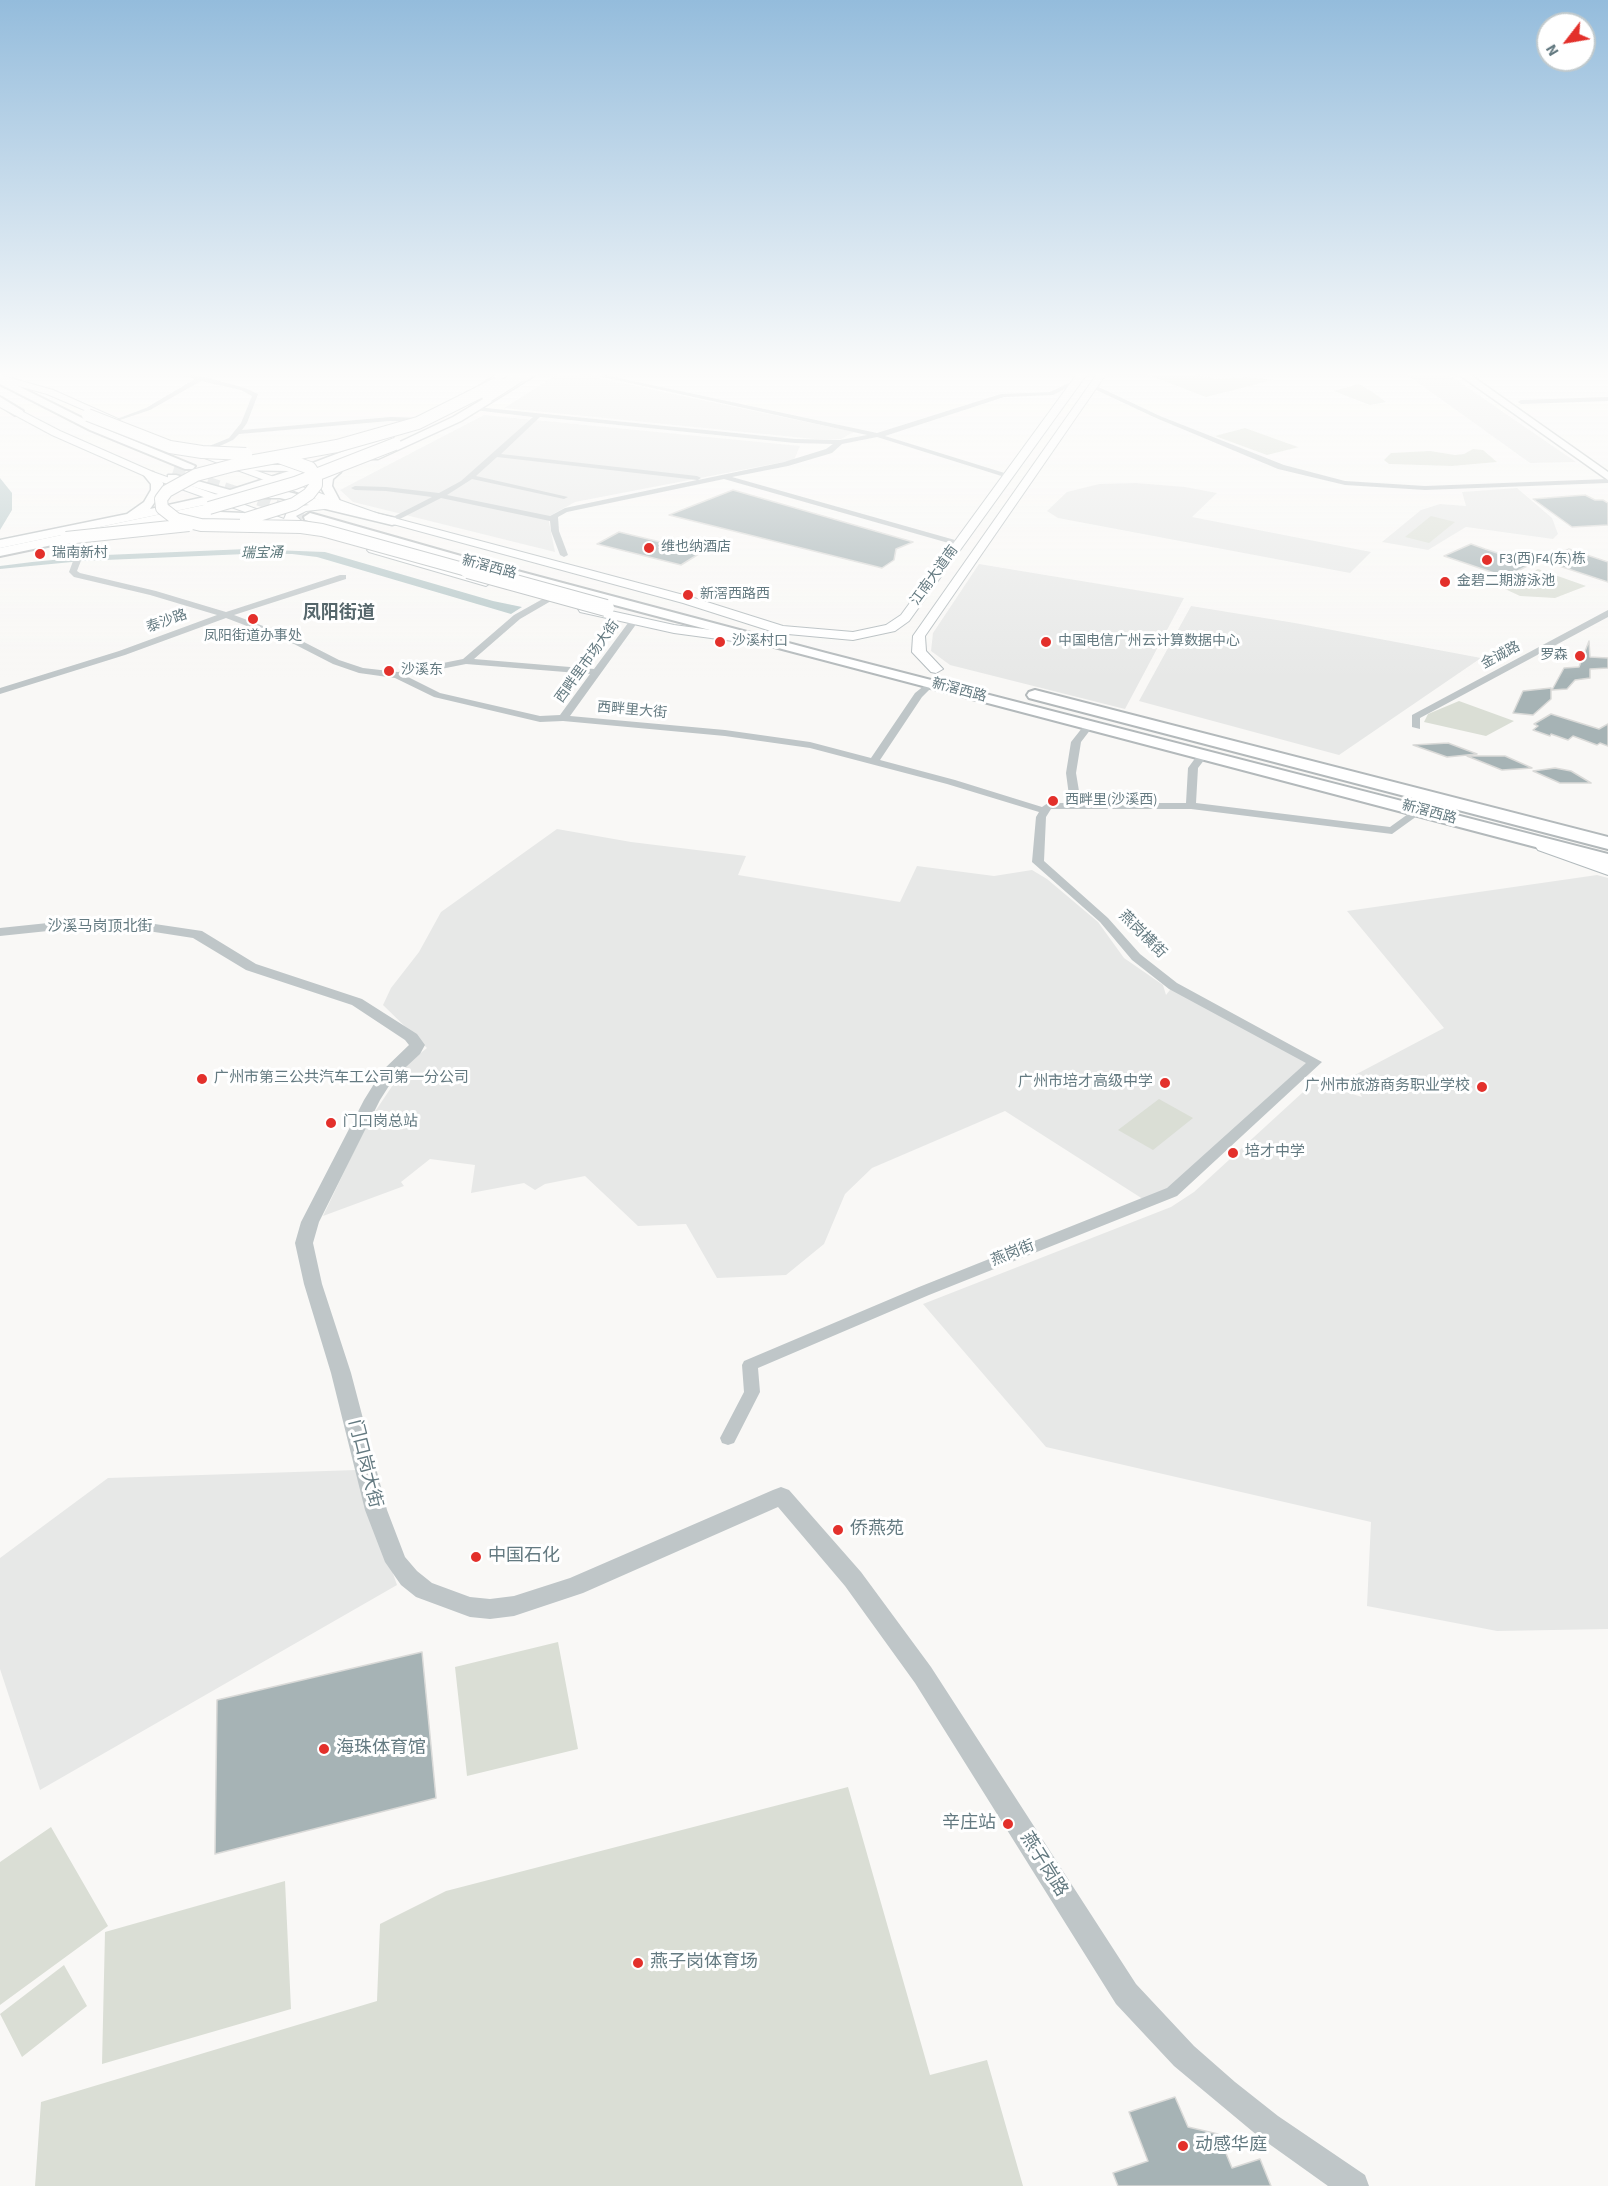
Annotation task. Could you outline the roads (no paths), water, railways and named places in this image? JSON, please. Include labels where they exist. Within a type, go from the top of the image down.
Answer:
[{"type":"highway","points":[[194,476],[167,491],[161,499],[162,508],[176,519],[201,525],[322,530],[606,608],[693,628],[777,636]]},
{"type":"highway","points":[[0,546],[234,498],[300,476]]},
{"type":"highway","points":[[0,553],[202,510],[313,476]]},
{"type":"highway","points":[[72,539],[250,518],[294,504],[309,494],[317,482],[314,476]]},
{"type":"highway","name":"新滘西路","points":[[330,507],[528,568],[777,636],[859,650]]},
{"type":"highway","name":"新滘西路","points":[[307,523],[777,636],[1608,843]]},
{"type":"highway","name":"新滘西路","points":[[903,661],[933,676],[1089,725],[1608,860]]},
{"type":"main road","points":[[128,518],[141,510],[154,497],[157,483],[151,476]]},
{"type":"main road","points":[[154,476],[213,499]]},
{"type":"main road","points":[[177,476],[234,498],[268,518]]},
{"type":"main road","points":[[259,476],[291,488],[330,507]]},
{"type":"main road","points":[[72,539],[195,515],[287,476]]},
{"type":"main road","points":[[0,546],[213,499],[273,494],[323,476]]},
{"type":"main road","points":[[330,476],[326,486],[330,507]]},
{"type":"main road","name":"江南大道南","points":[[933,676],[919,652],[919,636],[1030,476]]},
{"type":"main road","name":"江南大道南","points":[[777,636],[853,636],[897,624],[905,618],[1008,477]]},
{"type":"main road","points":[[234,498],[291,488]]},
{"type":"main road","points":[[273,494],[392,521],[687,600],[777,636]]},
{"type":"main road","points":[[330,507],[313,506],[291,514],[289,519],[548,599],[634,621],[704,634],[777,636]]},
{"type":"main road","points":[[195,515],[268,518],[307,523]]},
{"type":"main road","points":[[1519,837],[1608,870]]},
{"type":"street","points":[[675,476],[711,480]]},
{"type":"street","points":[[564,555],[555,531],[554,516],[565,510],[728,476]]},
{"type":"street","points":[[1317,476],[1345,483],[1425,488],[1608,479]]},
{"type":"street","points":[[392,521],[442,496],[471,477],[564,496]]},
{"type":"street","points":[[724,477],[959,544]]},
{"type":"street","points":[[355,488],[386,489],[442,496],[554,519]]},
{"type":"street","name":"西畔里大街","points":[[72,539],[83,545],[73,572],[77,575],[153,593],[226,615],[362,671],[397,675],[436,695],[540,719],[563,718],[768,738],[810,745],[1046,808],[1191,806],[1392,831],[1419,811]]},
{"type":"street","name":"泰沙路","points":[[0,691],[122,653],[226,615],[343,578]]},
{"type":"street","points":[[466,661],[517,617],[548,599]]},
{"type":"street","name":"金诚路","points":[[1417,727],[1415,717],[1608,613]]},
{"type":"street","name":"西畔里市场大街","points":[[563,718],[634,621]]},
{"type":"street","points":[[397,675],[466,661],[595,672]]},
{"type":"street","points":[[874,761],[933,676]]},
{"type":"street","points":[[1076,806],[1071,773],[1076,742],[1089,725]]},
{"type":"street","points":[[1191,806],[1193,768],[1203,755]]},
{"type":"street","name":"燕岗横街","points":[[1046,808],[1041,817],[1038,862],[1104,920],[1136,957],[1173,986],[1316,1062]]},
{"type":"street","name":"沙溪马岗顶北街","points":[[0,932],[67,925],[148,927],[197,934],[251,967],[357,1002],[364,1007]]},
{"type":"street","name":"门口岗大街","points":[[364,1007],[411,1037],[417,1045],[388,1076],[372,1100],[310,1222],[304,1244],[313,1284],[341,1373],[376,1510],[396,1562],[409,1578],[424,1590],[470,1607],[490,1609],[514,1606],[574,1586],[781,1496]]},
{"type":"street","name":"燕岗街","points":[[728,1438],[752,1392],[750,1365],[924,1291],[1172,1192],[1316,1062]]},
{"type":"street","name":"燕子岗路","points":[[781,1496],[846,1570],[902,1645],[1126,1994],[1184,2056],[1225,2092],[1268,2126],[1354,2186]]},
{"type":"water","points":[[0,478],[12,493],[12,510],[0,530]]},
{"type":"water","name":"瑞宝涌","points":[[247,549],[325,552],[493,601],[522,607],[511,614],[317,557],[292,554],[82,561],[0,569],[0,566],[105,555]]},
{"type":"tunnel","points":[[188,476],[310,517]]},
{"type":"place","name":"维也纳酒店","points":[[649,548]]},
{"type":"place","name":"瑞南新村","points":[[40,554]]},
{"type":"place","name":"F3(西)F4(东)栋","points":[[1487,560]]},
{"type":"place","name":"金碧二期游泳池","points":[[1445,582]]},
{"type":"place","name":"新滘西路西","points":[[688,595]]},
{"type":"place","name":"凤阳街道办事处","points":[[253,619]]},
{"type":"place","name":"沙溪村口","points":[[720,642]]},
{"type":"place","name":"中国电信广州云计算数据中心","points":[[1046,642]]},
{"type":"place","name":"罗森","points":[[1580,656]]},
{"type":"place","name":"沙溪东","points":[[389,671]]},
{"type":"place","name":"西畔里(沙溪西)","points":[[1053,801]]},
{"type":"place","name":"广州市第三公共汽车工公司第一分公司","points":[[202,1079]]},
{"type":"place","name":"广州市培才高级中学","points":[[1165,1083]]},
{"type":"place","name":"广州市旅游商务职业学校","points":[[1482,1087]]},
{"type":"place","name":"门口岗总站","points":[[331,1123]]},
{"type":"place","name":"培才中学","points":[[1233,1153]]},
{"type":"place","name":"侨燕苑","points":[[838,1530]]},
{"type":"place","name":"中国石化","points":[[476,1557]]},
{"type":"place","name":"海珠体育馆","points":[[324,1749]]},
{"type":"place","name":"辛庄站","points":[[1008,1824]]},
{"type":"place","name":"燕子岗体育场","points":[[638,1963]]},
{"type":"place","name":"动感华庭","points":[[1183,2146]]},
{"type":"district","name":"凤阳街道","points":[[339,614]]}]
